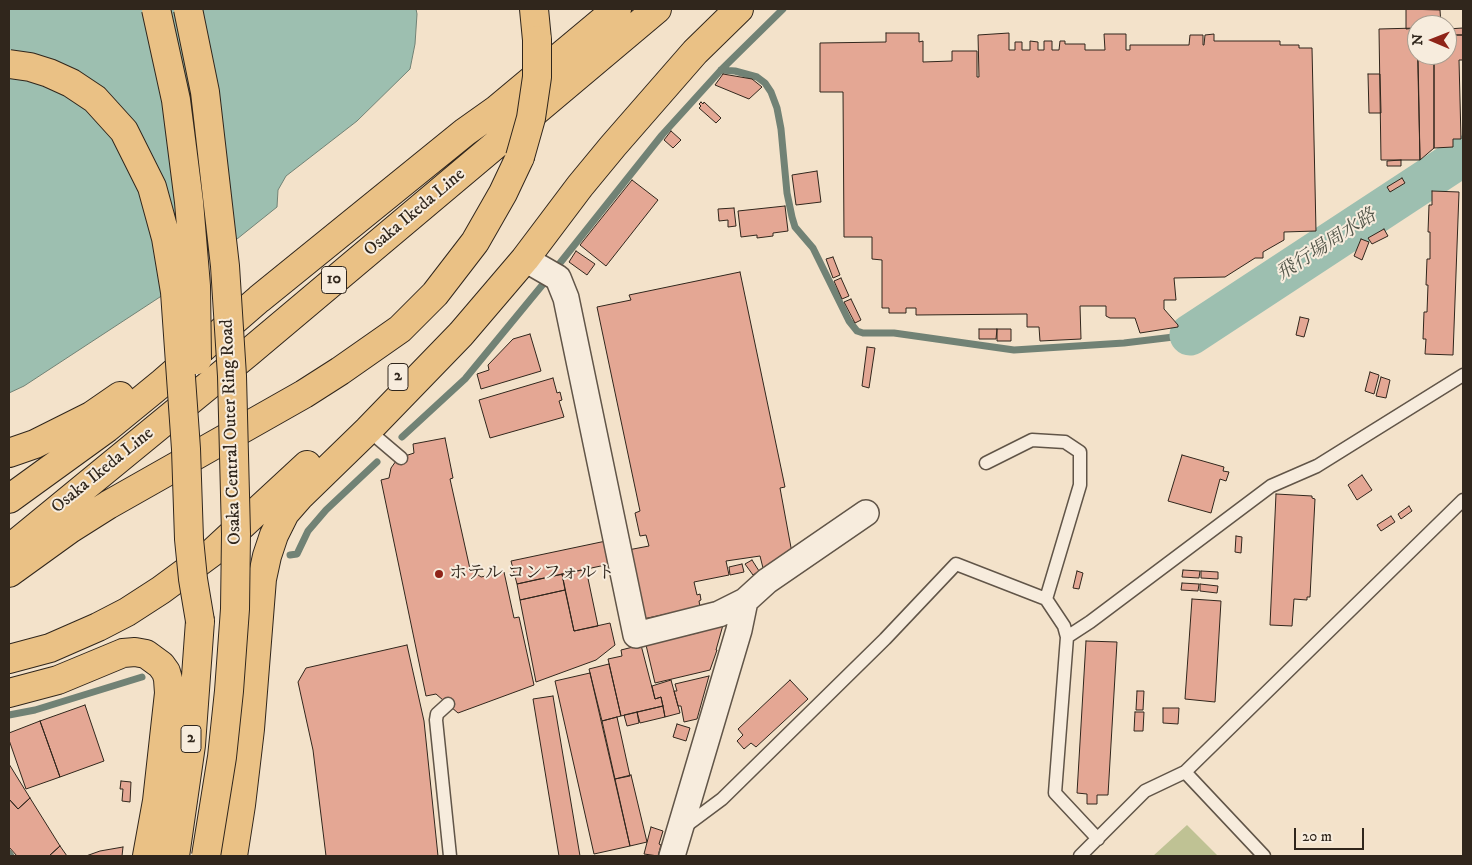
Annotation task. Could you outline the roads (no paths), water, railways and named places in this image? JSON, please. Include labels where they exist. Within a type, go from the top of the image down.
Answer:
[{"type":"main road","name":"Osaka Central Outer Ring Road","points":[[156,9],[176,100],[189,202],[196,286],[200,621],[190,745],[175,856]]},
{"type":"main road","name":"Osaka Central Outer Ring Road","points":[[188,9],[205,92],[225,266],[232,376],[236,534],[235,609],[229,691],[222,757],[206,856]]},
{"type":"main road","points":[[9,573],[70,529],[108,505],[304,394],[340,371],[400,329],[435,294],[474,242],[503,193],[520,157],[531,118],[537,77],[537,40],[534,9]]},
{"type":"main road","name":"Osaka Ikeda Line","points":[[9,499],[114,422],[162,384],[259,299],[465,132],[496,110],[617,9]]},
{"type":"main road","name":"Osaka Ikeda Line","points":[[9,549],[248,353],[657,9]]},
{"type":"main road","name":"2","points":[[9,659],[50,648],[98,627],[127,612],[161,590],[214,550],[342,434],[407,368],[491,276],[645,87],[716,9]]},
{"type":"main road","name":"2","points":[[233,856],[248,738],[262,579],[274,535],[290,508],[461,334],[525,259],[613,146],[695,52],[739,9]]},
{"type":"main road","points":[[9,64],[30,67],[49,73],[77,87],[95,99],[124,131],[154,193],[170,255],[175,292],[186,449],[189,539],[200,621]]},
{"type":"main road","name":"10","points":[[9,453],[49,437],[92,416],[165,361],[344,207],[465,132]]},
{"type":"main road","points":[[9,693],[58,680],[122,653],[135,652],[146,654],[161,665],[168,678],[169,693],[157,801],[147,856]]},
{"type":"street","points":[[525,259],[558,278],[566,298],[636,635],[719,614],[745,601],[768,581],[866,513]]},
{"type":"street","points":[[672,856],[739,630],[745,601]]},
{"type":"lane","points":[[1067,636],[1098,616],[1271,486],[1316,466],[1463,375]]},
{"type":"lane","points":[[368,430],[401,458]]},
{"type":"lane","points":[[986,463],[1032,440],[1065,442],[1080,452],[1080,485],[1046,600]]},
{"type":"lane","points":[[1080,856],[1145,791],[1185,772],[1463,500]]},
{"type":"lane","points":[[679,831],[722,798],[885,639],[956,564],[1028,591],[1046,600],[1064,626],[1067,636],[1054,793],[1098,839]]},
{"type":"lane","points":[[448,704],[437,714],[436,720],[450,856]]},
{"type":"lane","points":[[1185,772],[1264,856]]},
{"type":"waterway","points":[[560,263],[662,135],[721,70],[783,9]]},
{"type":"waterway","points":[[721,70],[735,71],[757,77],[765,83],[771,92],[777,108],[781,129],[787,193],[795,227],[813,248],[849,321],[857,331],[863,333],[894,333],[1014,350],[1124,343],[1190,335]]},
{"type":"waterway","name":"飛行場周水路","points":[[1190,335],[1463,156]]},
{"type":"waterway","points":[[402,437],[465,379],[544,283]]},
{"type":"waterway","points":[[290,555],[297,554],[308,531],[326,510],[377,462]]},
{"type":"waterway","points":[[9,715],[35,710],[142,677]]},
{"type":"place","name":"ホテル コンフォルト","points":[[439,574]]}]
